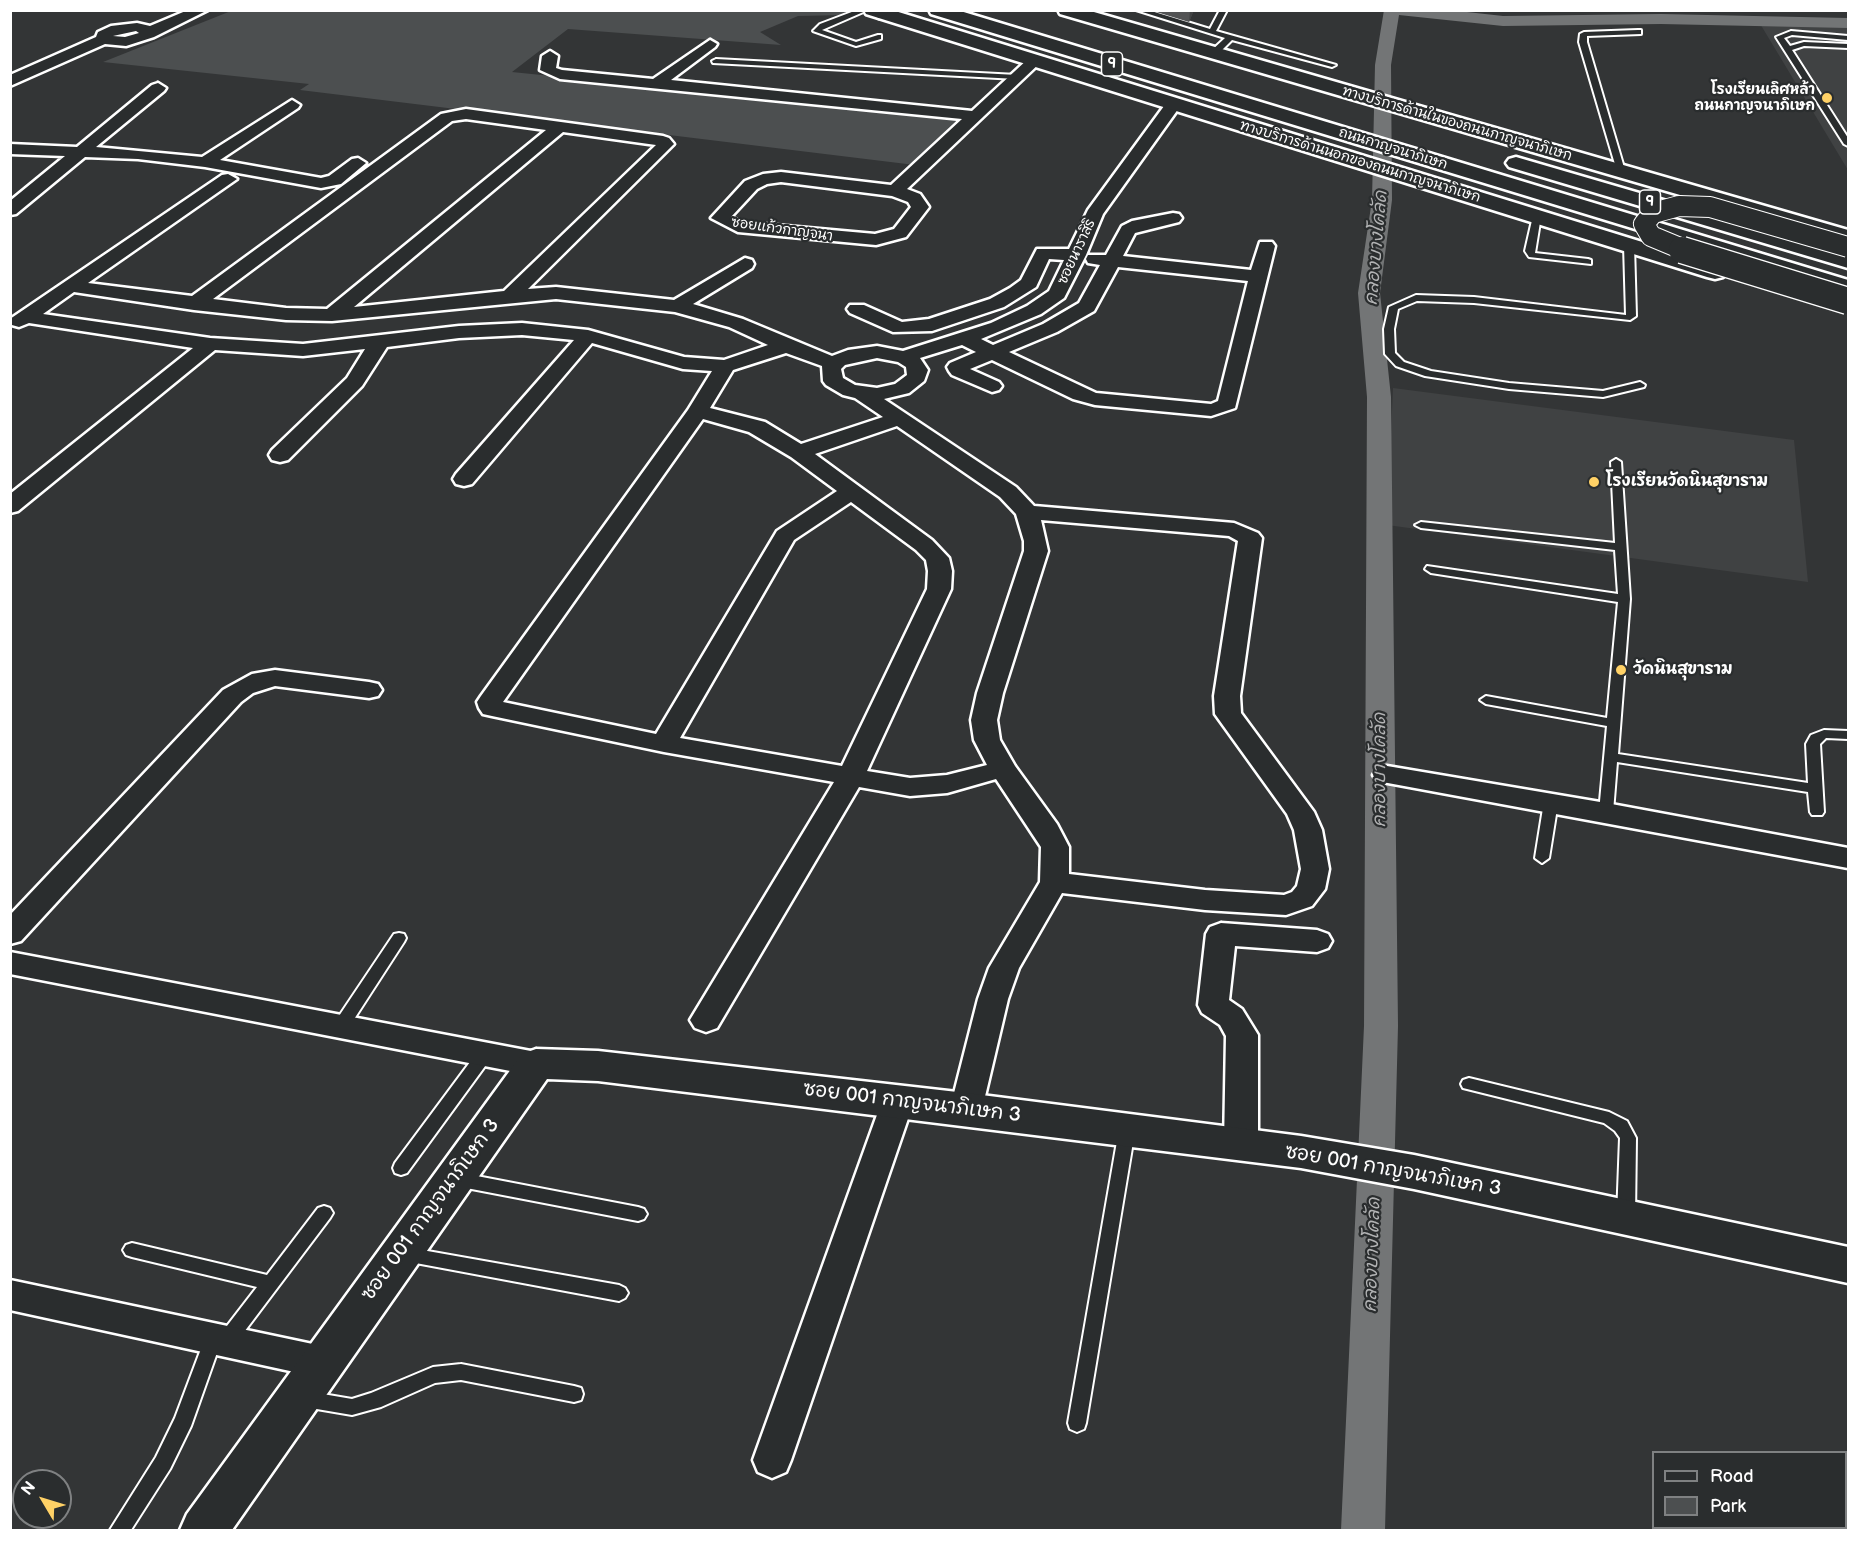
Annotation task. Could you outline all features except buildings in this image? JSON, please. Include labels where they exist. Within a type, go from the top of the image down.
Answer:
[{"type":"main road","name":"ถนนกาญจนาภิเษก","points":[[937,10],[1287,118],[1450,178],[1848,287]]},
{"type":"main road","name":"ทางบริการด้านนอกของถนนกาญจนาภิเษก","points":[[872,11],[1291,141],[1450,178],[1537,216],[1848,314]]},
{"type":"main road","name":"9","points":[[1063,19],[1106,41]]},
{"type":"main road","name":"ทางบริการด้านในของถนนกาญจนาภิเษก","points":[[1063,19],[1207,64],[1453,123],[1848,237]]},
{"type":"main road","name":"ถนนกาญจนาภิเษก","points":[[1304,89],[1344,111]]},
{"type":"main road","name":"9","points":[[1497,157],[1848,261]]},
{"type":"main road","points":[[1848,247],[1710,207],[1665,208],[1653,213],[1644,224],[1651,236],[1678,249],[1848,301]]},
{"type":"main road","name":"ซอย 001 กาญจนาภิเษก 3","points":[[204,1530],[536,1064],[598,1066],[966,1109],[1301,1152],[1414,1172],[1848,1264]]},
{"type":"street","points":[[10,81],[103,39],[108,32],[172,10]]},
{"type":"street","points":[[103,39],[126,42],[145,38],[149,32],[201,10]]},
{"type":"street","points":[[126,27],[145,28],[149,32]]},
{"type":"street","points":[[656,84],[710,44]]},
{"type":"street","points":[[550,56],[547,67],[553,73],[976,116]]},
{"type":"street","points":[[895,191],[1034,61]]},
{"type":"street","points":[[10,210],[158,88]]},
{"type":"street","points":[[205,162],[292,105]]},
{"type":"street","name":"ซอยนาราสิริ","points":[[835,364],[848,356],[862,353],[884,352],[904,357],[1007,322],[1034,310],[1057,294],[1094,214],[1173,105]]},
{"type":"street","points":[[194,304],[447,117],[466,114],[663,141],[666,144],[587,218],[510,296]]},
{"type":"street","points":[[332,315],[560,127]]},
{"type":"street","points":[[10,149],[81,151],[205,162],[317,182],[330,182],[407,128]]},
{"type":"street","name":"ซอยแก้วกาญจนา","points":[[781,177],[895,191],[914,198],[920,207],[900,233],[876,240],[738,227],[720,218],[751,185],[763,179],[781,177]]},
{"type":"street","points":[[18,322],[228,179]]},
{"type":"street","points":[[992,386],[957,368],[1050,328],[1087,307],[1128,230],[1138,225],[1173,218]]},
{"type":"street","points":[[964,338],[1065,389],[1095,399],[1211,410],[1221,408],[1228,404],[1266,246]]},
{"type":"street","points":[[857,309],[900,328],[932,325],[997,303],[1017,292],[1029,283],[1042,253],[1257,276]]},
{"type":"street","points":[[677,306],[745,264]]},
{"type":"street","points":[[70,286],[194,304],[286,314],[332,315],[556,293],[677,306],[736,323],[786,346],[835,364],[830,375],[840,387],[863,394],[1008,492],[1027,512],[1036,541],[1035,551],[984,720],[987,740],[1003,769],[1047,831],[1055,847],[1054,882],[1004,968],[993,999],[966,1109]]},
{"type":"street","points":[[18,322],[210,344],[303,350],[494,329],[588,336],[682,363],[725,366],[786,346]]},
{"type":"street","points":[[464,479],[588,336]]},
{"type":"street","points":[[280,455],[355,382],[380,342]]},
{"type":"street","points":[[10,506],[210,344]]},
{"type":"street","points":[[863,394],[890,393],[911,384],[917,377],[918,370],[904,357]]},
{"type":"street","points":[[725,366],[698,411],[490,702],[492,708],[501,712],[664,744],[910,787],[929,786],[1003,769]]},
{"type":"street","points":[[698,411],[756,427],[800,452],[924,544],[937,558],[940,571],[939,589],[851,777],[706,1020]]},
{"type":"street","points":[[800,452],[901,418]]},
{"type":"street","points":[[664,744],[738,614],[786,536],[800,524],[853,491]]},
{"type":"street","points":[[1027,512],[1234,530],[1250,538],[1227,696],[1228,714],[1300,812],[1308,830],[1315,869],[1311,889],[1302,899],[1286,905],[1205,900],[1054,882]]},
{"type":"street","points":[[10,934],[238,692],[261,679],[275,678],[369,690]]},
{"type":"street","points":[[1387,776],[1551,802],[1848,858]]},
{"type":"street","points":[[1241,1145],[1242,1035],[1231,1017],[1213,1005],[1221,934],[1317,941]]},
{"type":"street","points":[[10,963],[536,1064]]},
{"type":"street","points":[[772,1460],[898,1101]]},
{"type":"street","points":[[10,1295],[322,1362]]},
{"type":"lane","points":[[1139,10],[1332,65]]},
{"type":"lane","points":[[1212,32],[1224,10]]},
{"type":"lane","points":[[872,11],[823,26],[817,31],[856,44],[878,37]]},
{"type":"lane","points":[[1621,171],[1583,42],[1584,34],[1638,32]]},
{"type":"lane","points":[[1848,38],[1791,33],[1780,37],[1848,144]]},
{"type":"lane","points":[[1207,64],[1227,44],[1228,37]]},
{"type":"lane","points":[[1788,49],[1804,44],[1848,46]]},
{"type":"lane","points":[[716,61],[1017,77]]},
{"type":"lane","points":[[1537,216],[1530,251],[1532,255],[1588,262]]},
{"type":"lane","points":[[1629,245],[1631,316],[1627,318],[1473,300],[1416,298],[1394,307],[1389,329],[1390,354],[1400,364],[1429,374],[1509,386],[1603,394],[1640,385]]},
{"type":"lane","points":[[1606,812],[1624,599],[1616,462]]},
{"type":"lane","points":[[1421,525],[1620,547]]},
{"type":"lane","points":[[1431,569],[1624,599]]},
{"type":"lane","points":[[1486,700],[1614,723]]},
{"type":"lane","points":[[1817,812],[1813,744],[1816,738],[1824,734],[1848,735]]},
{"type":"lane","points":[[1611,757],[1815,789]]},
{"type":"lane","points":[[1542,858],[1551,802]]},
{"type":"lane","points":[[341,1026],[399,938]]},
{"type":"lane","points":[[401,1168],[485,1054]]},
{"type":"lane","points":[[1469,1084],[1609,1118],[1621,1126],[1628,1138],[1626,1217]]},
{"type":"lane","points":[[1077,1423],[1127,1130]]},
{"type":"lane","points":[[454,1179],[638,1214]]},
{"type":"lane","points":[[120,1530],[169,1452],[219,1340],[271,1283],[324,1213]]},
{"type":"lane","points":[[132,1250],[271,1283]]},
{"type":"lane","points":[[400,1253],[619,1293]]},
{"type":"lane","points":[[297,1398],[352,1407],[374,1401],[433,1375],[461,1372],[574,1394]]},
{"type":"shaded area","name":"โรงเรียนเลิศหล้า ถนนกาญจนาภิเษก","points":[[1759,22],[1848,25],[1848,170]]},
{"type":"shaded area","name":"โรงเรียนวัดนินสุขาราม","points":[[1393,388],[1794,440],[1808,582],[1387,525]]},
{"type":"green space","points":[[231,11],[845,12],[846,15],[798,16],[760,32],[781,45],[568,29],[512,72],[962,118],[915,165],[300,90],[309,84],[103,62]]},
{"type":"waterway","name":"คลองบางโคลัด","points":[[1363,1530],[1381,1026],[1379,397],[1369,293],[1382,200],[1383,65],[1392,10]]},
{"type":"waterway","points":[[1398,10],[1503,21],[1661,19],[1848,23]]},
{"type":"place","name":"โรงเรียนเลิศหล้า ถนนกาญจนาภิเษก","points":[[1827,98]]},
{"type":"place","name":"โรงเรียนวัดนินสุขาราม","points":[[1594,482]]},
{"type":"place","name":"วัดนินสุขาราม","points":[[1621,670]]}]
